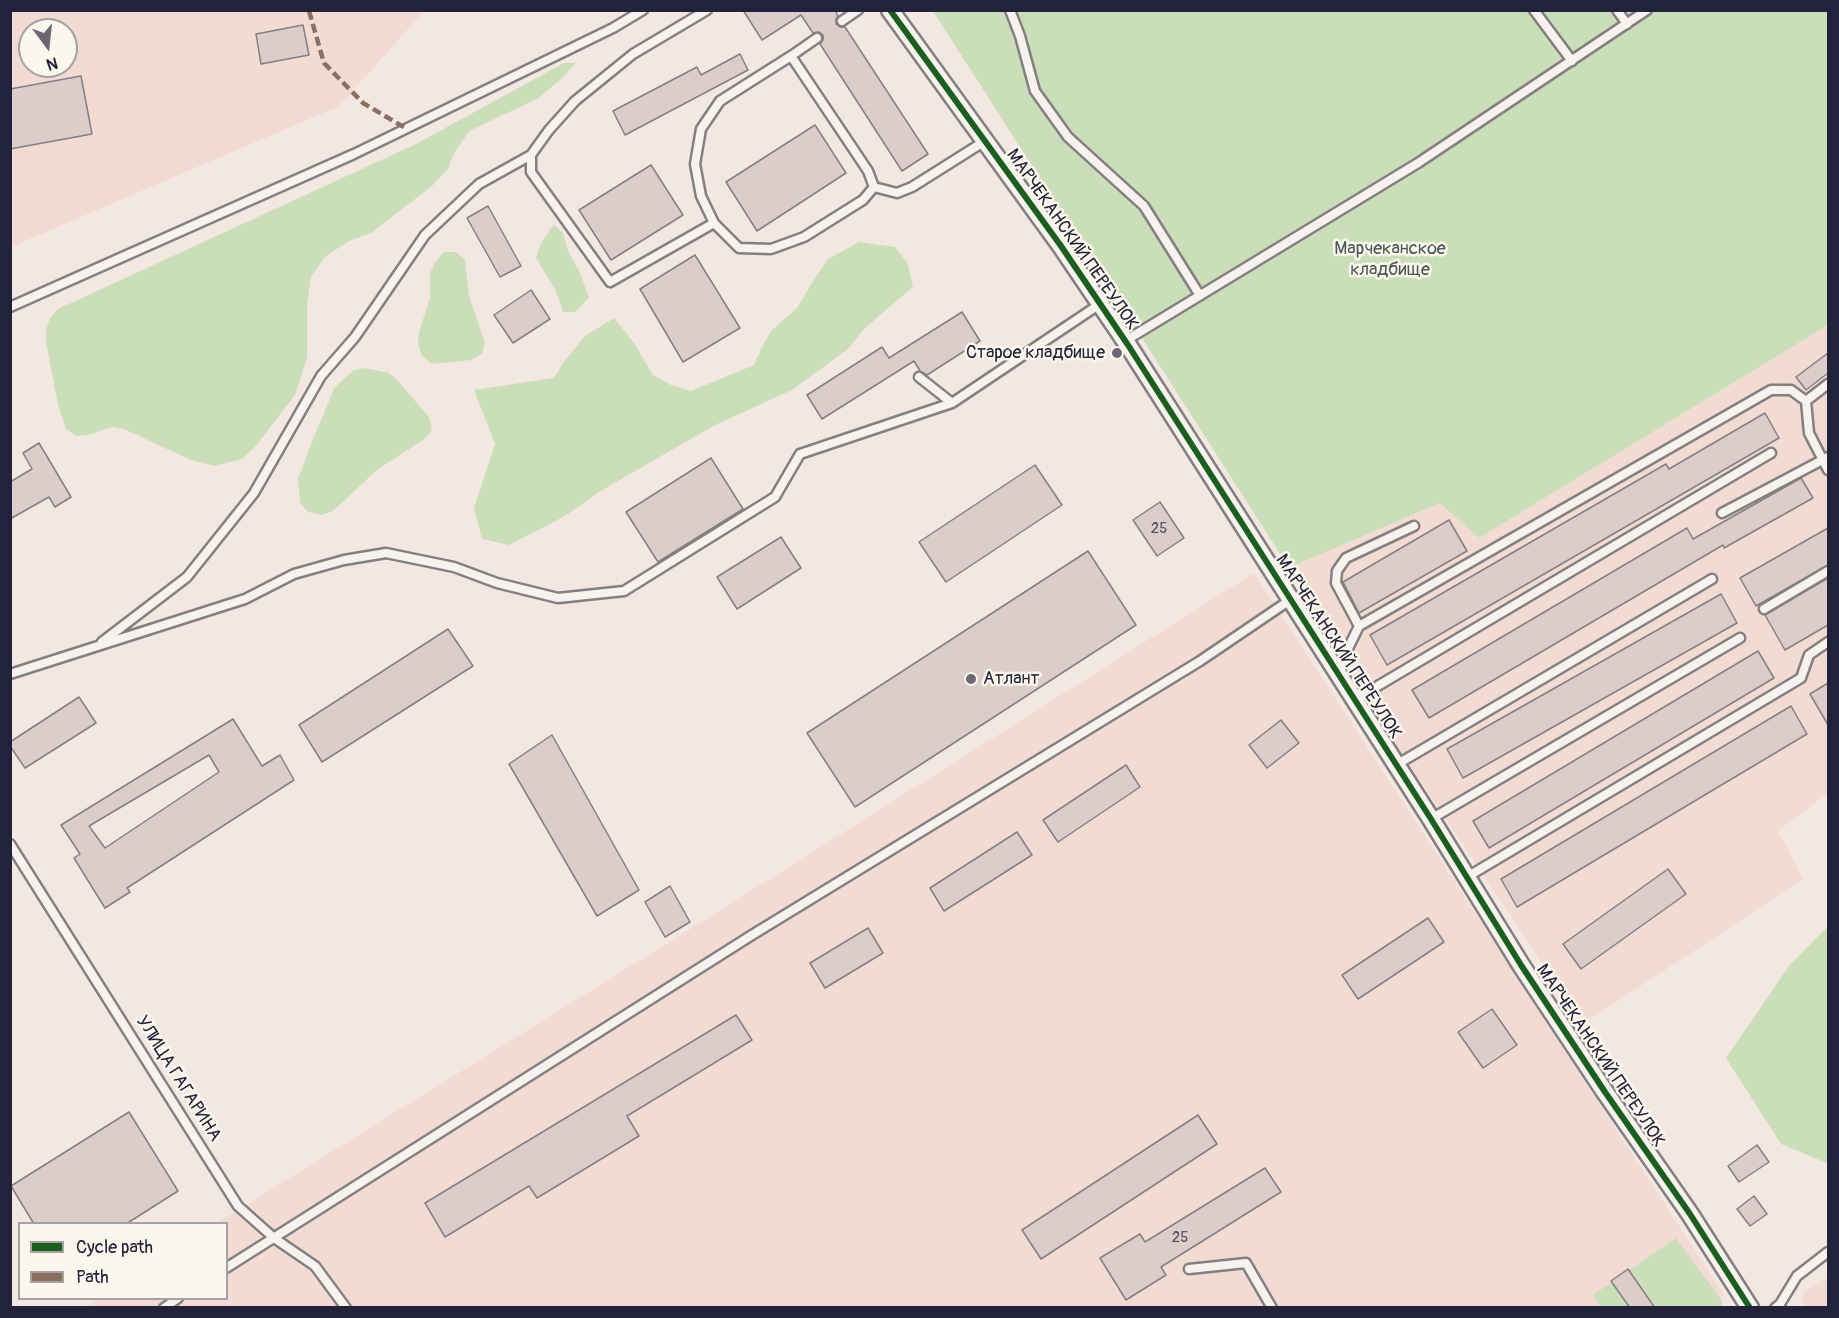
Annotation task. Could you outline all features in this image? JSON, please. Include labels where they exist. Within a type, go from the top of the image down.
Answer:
[{"type":"street","name":"МАРЧЕКАНСКИЙ ПЕРЕУЛОК","points":[[890,10],[1125,340],[1561,1027],[1690,1214],[1750,1308]]},
{"type":"lane","points":[[10,307],[354,154],[614,28],[643,10]]},
{"type":"lane","points":[[96,646],[188,577],[254,493],[321,376],[355,336],[425,235],[479,184],[531,155],[549,130],[575,101],[624,61],[707,10]]},
{"type":"lane","points":[[842,21],[858,10]]},
{"type":"lane","points":[[1010,10],[1020,36],[1035,91],[1068,137],[1144,206],[1199,294]]},
{"type":"lane","points":[[1534,10],[1572,60]]},
{"type":"lane","points":[[1617,10],[1627,24]]},
{"type":"lane","points":[[1125,340],[1418,163],[1647,10]]},
{"type":"lane","points":[[817,38],[720,101],[701,129],[695,164],[701,196],[714,223],[739,248],[771,249],[804,237],[863,200],[874,186]]},
{"type":"lane","points":[[791,56],[868,171],[874,186]]},
{"type":"lane","points":[[874,186],[897,193],[912,187],[985,141]]},
{"type":"lane","points":[[531,155],[531,171],[610,282],[714,223]]},
{"type":"lane","points":[[10,674],[245,599],[294,574],[344,560],[386,553],[454,567],[497,583],[558,598],[624,591],[775,497],[800,454],[952,403],[1100,304]]},
{"type":"lane","points":[[919,377],[952,403]]},
{"type":"lane","points":[[1806,401],[1828,384]]},
{"type":"lane","points":[[1336,672],[1359,626],[1771,390],[1791,390],[1806,401],[1809,433],[1826,458],[1828,470]]},
{"type":"lane","points":[[1354,700],[1771,453]]},
{"type":"lane","points":[[1722,513],[1826,458]]},
{"type":"lane","points":[[1359,626],[1336,583],[1337,571],[1346,558],[1414,526]]},
{"type":"lane","points":[[1764,609],[1828,572]]},
{"type":"lane","points":[[1396,765],[1712,579]]},
{"type":"lane","points":[[228,1267],[752,935],[1200,661],[1290,600]]},
{"type":"lane","points":[[1431,819],[1740,638]]},
{"type":"lane","points":[[1467,877],[1801,678],[1809,655],[1828,642]]},
{"type":"lane","name":"УЛИЦА ГАГАРИНА","points":[[10,844],[238,1206],[274,1238],[315,1266],[346,1308]]},
{"type":"lane","points":[[1775,1308],[1780,1304],[1797,1276],[1828,1252]]},
{"type":"lane","points":[[1189,1269],[1246,1263],[1272,1308]]},
{"type":"shaded area","points":[[11,11],[424,11],[339,106],[11,247]]},
{"type":"shaded area","points":[[1828,325],[1828,793],[1778,831],[1803,879],[1583,1024],[1331,648],[1289,568],[1441,503],[1479,538]]},
{"type":"shaded area","points":[[1254,573],[1724,1295],[1707,1308],[85,1308],[97,1300],[228,1300],[228,1222],[219,1222],[724,908]]},
{"type":"shaded area","points":[[1828,1277],[1828,1307],[1805,1307],[1801,1301],[1805,1291]]},
{"type":"green space","name":"Марчеканское кладбище","points":[[933,11],[1828,11],[1828,325],[1479,538],[1440,503],[1289,568]]},
{"type":"green space","points":[[564,63],[576,63],[537,99],[469,131],[453,155],[449,167],[432,186],[371,233],[347,242],[325,257],[311,277],[307,305],[307,358],[295,395],[255,447],[242,459],[215,466],[191,460],[124,429],[112,427],[88,435],[76,436],[66,429],[58,405],[46,342],[46,330],[50,318],[58,309],[416,144]]},
{"type":"green space","points":[[554,224],[563,233],[568,251],[580,273],[589,298],[575,312],[563,312],[556,291],[536,258],[541,243]]},
{"type":"green space","points":[[859,242],[895,247],[908,264],[913,287],[865,328],[848,349],[792,390],[715,425],[599,492],[565,516],[509,545],[482,539],[474,508],[495,444],[474,390],[554,378],[585,336],[614,318],[634,343],[653,375],[671,385],[691,391],[754,365],[772,330],[797,308],[828,259]]},
{"type":"green space","points":[[444,252],[456,252],[465,260],[469,296],[485,343],[482,354],[471,360],[432,364],[422,356],[418,344],[419,332],[430,298],[430,273]]},
{"type":"green space","points":[[366,368],[389,373],[397,380],[429,417],[432,430],[425,439],[378,469],[333,511],[322,515],[308,512],[300,503],[298,479],[315,434],[335,387],[354,370]]},
{"type":"green space","points":[[1828,926],[1827,1163],[1781,1144],[1726,1058],[1789,966]]},
{"type":"green space","points":[[1676,1238],[1722,1301],[1722,1307],[1601,1307],[1593,1295]]},
{"type":"building","points":[[743,10],[835,10],[838,16],[836,24],[845,27],[928,154],[902,171],[820,44],[823,35],[819,32],[813,33],[801,15],[762,40]]},
{"type":"building","points":[[303,25],[309,55],[261,64],[256,34]]},
{"type":"building","points":[[740,54],[748,70],[625,135],[613,111],[697,67],[701,75]]},
{"type":"building","points":[[81,76],[92,134],[10,149],[10,89]]},
{"type":"building","points":[[815,125],[846,173],[757,231],[726,182]]},
{"type":"building","points":[[651,165],[683,215],[611,260],[579,210]]},
{"type":"building","points":[[488,206],[521,266],[500,277],[467,218]]},
{"type":"building","points":[[695,255],[740,328],[683,362],[640,289]]},
{"type":"building","points":[[531,290],[550,319],[513,343],[494,315]]},
{"type":"building","points":[[962,312],[980,341],[927,375],[920,371],[914,361],[822,419],[807,395],[882,347],[889,358]]},
{"type":"building","points":[[1828,353],[1828,373],[1806,390],[1796,377]]},
{"type":"building","points":[[1765,413],[1779,438],[1387,665],[1370,635],[1666,464],[1669,469]]},
{"type":"building","points":[[39,443],[71,497],[55,507],[49,497],[10,519],[10,482],[32,469],[23,453]]},
{"type":"building","points":[[711,458],[743,509],[658,562],[626,512]]},
{"type":"building","points":[[1035,465],[1062,505],[946,582],[919,542]]},
{"type":"building","points":[[1801,478],[1813,498],[1724,548],[1723,545],[1429,718],[1412,690],[1687,528],[1693,539]]},
{"type":"building","points":[[1160,502],[1184,538],[1157,556],[1133,520]]},
{"type":"building","points":[[1449,520],[1467,551],[1359,613],[1343,582]]},
{"type":"building","points":[[1828,528],[1828,565],[1756,606],[1740,578]]},
{"type":"building","points":[[781,537],[801,568],[737,609],[717,577]]},
{"type":"building","name":"Атлант","points":[[1088,551],[1136,625],[855,807],[807,733]]},
{"type":"building","points":[[1828,578],[1828,625],[1785,650],[1765,615]]},
{"type":"building","points":[[1721,594],[1737,623],[1463,778],[1447,749]]},
{"type":"building","points":[[448,629],[473,666],[322,762],[299,725]]},
{"type":"building","points":[[1758,651],[1774,678],[1489,848],[1473,821]]},
{"type":"building","points":[[1828,683],[1828,725],[1810,694]]},
{"type":"building","points":[[79,697],[96,723],[25,768],[10,746],[10,742]]},
{"type":"building","points":[[1791,706],[1807,734],[1517,907],[1501,879]]},
{"type":"building","points":[[233,719],[262,766],[280,755],[294,780],[127,888],[130,892],[105,908],[74,858],[80,854],[61,825]],"holes":[[[209,755],[219,772],[105,848],[89,826]]]},
{"type":"building","points":[[1281,720],[1299,743],[1267,768],[1249,745]]},
{"type":"building","points":[[552,735],[639,890],[597,916],[509,764]]},
{"type":"building","points":[[1126,765],[1140,787],[1058,842],[1043,820]]},
{"type":"building","points":[[1017,832],[1032,855],[944,911],[930,888]]},
{"type":"building","points":[[1668,869],[1686,894],[1581,969],[1563,944]]},
{"type":"building","points":[[670,886],[690,922],[665,937],[645,902]]},
{"type":"building","points":[[1428,918],[1444,942],[1358,999],[1342,975]]},
{"type":"building","points":[[868,928],[883,953],[825,988],[810,963]]},
{"type":"building","points":[[1492,1009],[1517,1045],[1483,1068],[1458,1032]]},
{"type":"building","points":[[736,1015],[752,1040],[627,1116],[639,1136],[537,1198],[529,1186],[445,1237],[425,1203]]},
{"type":"building","points":[[129,1112],[178,1191],[129,1222],[33,1222],[11,1186]]},
{"type":"building","points":[[1198,1115],[1217,1144],[1041,1259],[1022,1230]]},
{"type":"building","points":[[1757,1145],[1769,1162],[1739,1182],[1728,1166]]},
{"type":"building","points":[[1265,1168],[1281,1192],[1161,1267],[1166,1275],[1126,1300],[1100,1258],[1140,1234],[1145,1242]]},
{"type":"building","points":[[1754,1196],[1767,1214],[1750,1226],[1737,1209]]},
{"type":"building","points":[[1628,1269],[1655,1308],[1630,1308],[1611,1281]]},
{"type":"marked path","points":[[309,11],[324,63],[363,103],[407,129]]},
{"type":"cycle path","points":[[890,10],[1061,246],[1128,345],[1431,819],[1521,965],[1605,1092],[1690,1214],[1750,1308]]},
{"type":"place","name":"Старое кладбище","points":[[1117,353]]},
{"type":"place","name":"Атлант","points":[[971,679]]}]
